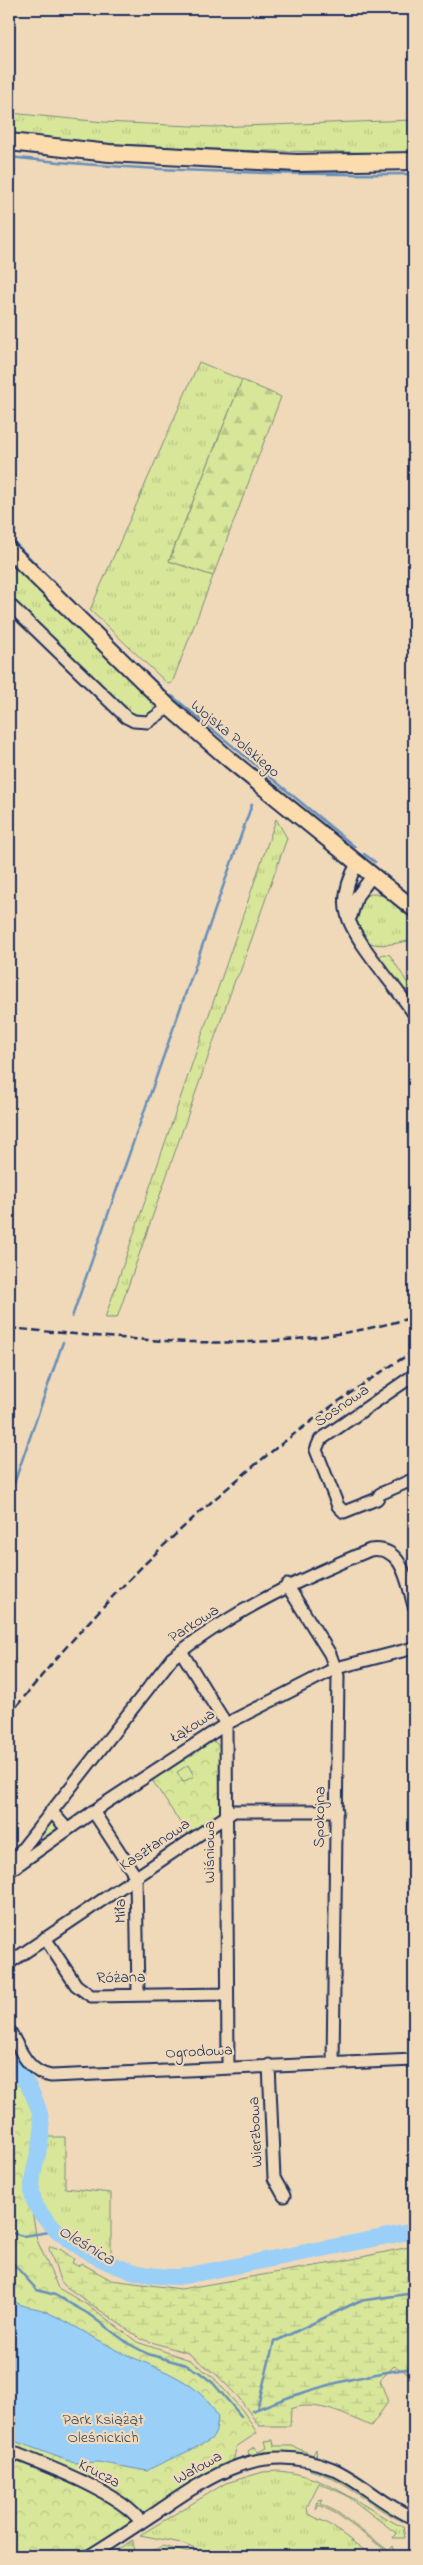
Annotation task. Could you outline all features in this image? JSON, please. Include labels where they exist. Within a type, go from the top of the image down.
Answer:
[{"type":"highway","points":[[9,142],[109,153],[297,163],[414,161]]},
{"type":"main road","points":[[9,550],[43,585]]},
{"type":"main road","points":[[9,557],[43,585]]},
{"type":"main road","name":"Wojska Polskiego","points":[[43,585],[169,706],[230,760],[414,909]]},
{"type":"street","points":[[9,604],[126,717],[134,721],[148,722],[169,706]]},
{"type":"street","points":[[358,862],[349,877],[347,888],[346,912],[350,923],[414,1014]]},
{"type":"street","points":[[350,923],[355,901],[373,875]]},
{"type":"street","name":"Sosnowa","points":[[414,1375],[320,1440],[316,1450],[338,1506],[344,1512],[377,1499],[380,1494],[414,1479]]},
{"type":"street","name":"Parkowa","points":[[9,1866],[172,1658],[181,1651],[287,1585],[370,1550],[381,1548],[396,1556],[401,1563],[414,1606]]},
{"type":"street","name":"Spokojna","points":[[287,1585],[330,1654],[336,1668],[338,1683],[333,2063]]},
{"type":"street","name":"Łąkowa","points":[[9,1870],[226,1724],[336,1668],[414,1648]]},
{"type":"street","points":[[181,1651],[226,1724]]},
{"type":"street","name":"Wiśniowa","points":[[226,1724],[226,1994],[228,2066]]},
{"type":"street","points":[[51,1810],[67,1830]]},
{"type":"street","name":"Kasztanowa","points":[[9,1962],[234,1811],[337,1811]]},
{"type":"street","name":"Miła","points":[[93,1812],[136,1877],[138,1994]]},
{"type":"street","name":"Różana","points":[[45,1938],[82,1991],[91,1996],[226,1994]]},
{"type":"street","name":"Ogrodowa","points":[[9,2030],[30,2066],[43,2074],[414,2060]]},
{"type":"street","name":"Wierzbowa","points":[[269,2065],[274,2178],[284,2196]]},
{"type":"street","name":"Krucza","points":[[9,2450],[54,2469],[118,2501],[132,2511],[141,2522]]},
{"type":"street","name":"Wałowa","points":[[89,2556],[225,2469],[247,2462],[272,2459],[299,2460],[332,2469],[356,2482],[387,2505],[414,2518]]},
{"type":"green space","points":[[9,113],[104,122],[213,127],[414,120],[414,153],[206,150],[103,143],[9,133]]},
{"type":"green space","points":[[199,362],[242,380],[169,561],[213,576],[172,683],[168,684],[90,610]]},
{"type":"green space","points":[[242,380],[281,397],[213,576],[169,561]]},
{"type":"green space","points":[[9,562],[36,585],[155,702],[158,709],[144,719],[130,715],[9,601]]},
{"type":"green space","points":[[276,819],[287,838],[240,972],[235,980],[117,1318],[105,1318]]},
{"type":"green space","points":[[375,893],[385,897],[414,921],[414,940],[386,945],[369,943],[363,938],[358,930],[355,919],[362,897]]},
{"type":"green space","points":[[383,954],[390,955],[413,992],[401,988],[379,957]]},
{"type":"green space","points":[[209,1741],[215,1742],[221,1749],[222,1809],[220,1814],[189,1836],[152,1780]]},
{"type":"green space","points":[[188,1765],[194,1776],[183,1782],[177,1772]]},
{"type":"green space","points":[[47,1819],[53,1820],[58,1828],[56,1832],[20,1857]]},
{"type":"green space","name":"Park Książąt Oleśnickich","points":[[9,2068],[26,2090],[36,2115],[37,2135],[29,2194],[37,2240],[58,2288],[91,2307],[137,2342],[190,2360],[214,2378],[243,2411],[257,2433],[236,2447],[234,2459],[190,2482],[82,2556],[9,2556]]},
{"type":"green space","points":[[49,2137],[65,2137],[65,2188],[111,2193],[111,2256],[84,2242],[60,2226],[50,2216],[43,2204],[39,2191],[39,2174],[42,2155]]},
{"type":"green space","points":[[50,2246],[60,2249],[74,2259],[72,2263],[78,2266],[81,2263],[111,2280],[181,2289],[338,2262],[414,2246],[414,2376],[394,2366],[380,2380],[388,2402],[371,2426],[321,2407],[301,2406],[291,2409],[290,2426],[259,2426],[239,2398],[217,2375],[188,2353],[141,2339],[65,2286],[60,2280],[49,2249]]},
{"type":"green space","points":[[273,2440],[274,2446],[292,2446],[313,2455],[316,2449],[317,2458],[267,2454],[249,2456],[248,2451],[254,2447],[258,2452],[267,2448],[265,2441]]},
{"type":"green space","points":[[310,2467],[340,2479],[412,2525],[386,2512],[337,2481],[310,2470]]},
{"type":"green space","points":[[279,2471],[297,2474],[329,2485],[403,2527],[405,2538],[393,2538],[396,2533],[346,2495],[319,2483],[307,2507],[308,2514],[329,2524],[372,2556],[213,2556],[180,2543],[140,2535],[226,2483],[263,2472]]},
{"type":"green space","points":[[323,2499],[321,2504],[337,2512],[389,2551],[393,2546],[394,2549],[390,2556],[385,2556],[388,2552],[337,2514],[319,2505],[316,2510],[318,2500]]},
{"type":"green space","points":[[133,2540],[134,2556],[107,2556]]},
{"type":"green space","points":[[162,2546],[201,2556],[143,2556]]},
{"type":"water","points":[[9,2298],[25,2306],[47,2312],[115,2349],[173,2375],[186,2383],[209,2403],[218,2417],[214,2436],[203,2444],[147,2471],[98,2462],[74,2463],[9,2439]]},
{"type":"waterway","points":[[9,157],[211,172],[414,174]]},
{"type":"waterway","points":[[9,537],[82,611]]},
{"type":"waterway","points":[[128,657],[161,687]]},
{"type":"waterway","points":[[172,696],[355,847]]},
{"type":"waterway","points":[[72,1317],[252,804]]},
{"type":"waterway","points":[[364,854],[375,862]]},
{"type":"waterway","points":[[9,1498],[63,1342]]},
{"type":"waterway","name":"Oleśnica","points":[[9,2061],[27,2084],[42,2122],[41,2140],[32,2184],[35,2203],[42,2214],[63,2236],[89,2253],[112,2264],[145,2274],[179,2277],[414,2231]]},
{"type":"waterway","points":[[9,2232],[23,2236],[56,2231]]},
{"type":"waterway","points":[[9,2259],[37,2290],[55,2295],[87,2313],[129,2344],[148,2354],[186,2365],[199,2372],[213,2383],[241,2416]]},
{"type":"waterway","points":[[257,2409],[274,2342],[359,2301],[414,2293]]},
{"type":"waterway","points":[[252,2411],[291,2396],[332,2384],[414,2368]]},
{"type":"railway","points":[[9,1328],[162,1341],[262,1341],[312,1337],[362,1329],[414,1317]]},
{"type":"railway","points":[[9,1716],[52,1663],[98,1612],[196,1516],[301,1429],[414,1351]]}]
